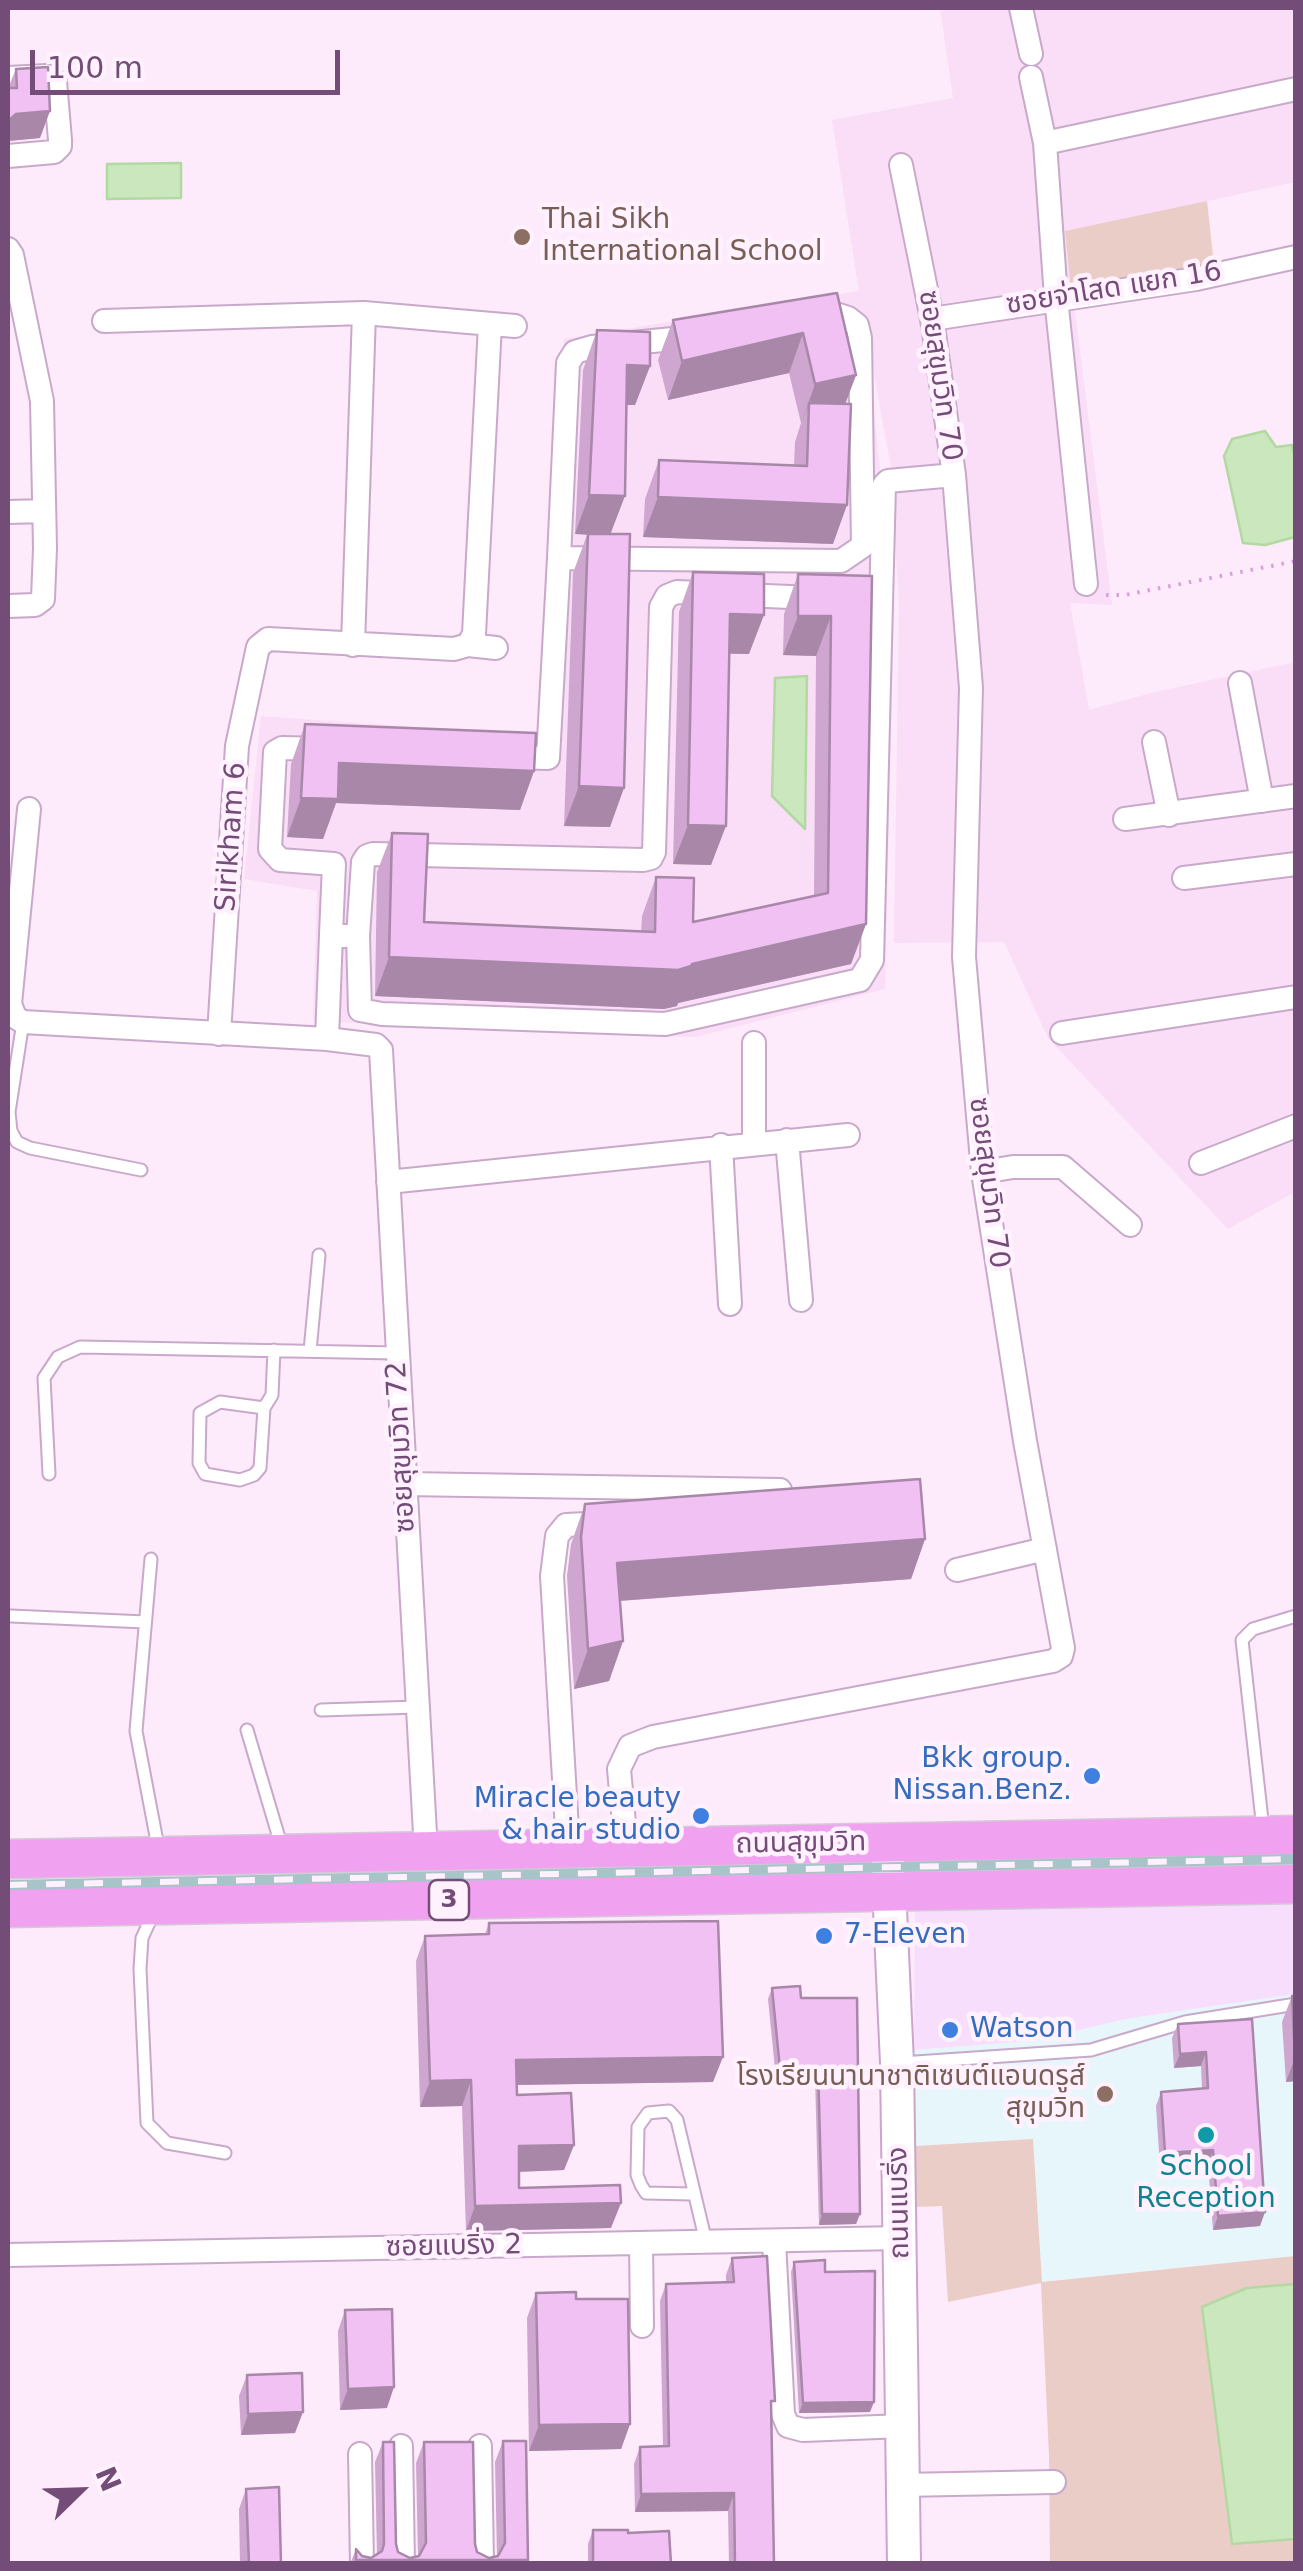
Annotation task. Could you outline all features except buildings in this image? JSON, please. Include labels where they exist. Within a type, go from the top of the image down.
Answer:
[{"type":"highway","name":"ถนนสุขุมวิท","points":[[8,1859],[1279,1835]]},
{"type":"highway","name":"ถนนสุขุมวิท","points":[[8,1908],[1296,1884]]},
{"type":"main road","name":"ถนนแบริ่ง","points":[[887,1843],[897,2064],[904,2564]]},
{"type":"street","points":[[1021,8],[1045,143],[1056,298],[1086,584]]},
{"type":"street","points":[[8,78],[47,76],[55,81],[60,140],[54,152],[8,156]]},
{"type":"street","points":[[1045,143],[1296,89]]},
{"type":"street","name":"ซอยสุขุมวิท 70","points":[[626,1846],[619,1769],[630,1746],[654,1736],[1034,1664],[1061,1656],[1064,1648],[983,1172],[964,957],[971,688],[954,475],[932,319],[902,165]]},
{"type":"street","points":[[8,249],[42,401],[44,511],[43,599],[35,605],[8,606]]},
{"type":"street","name":"ซอยจ่าโสด แยก 16","points":[[932,319],[1196,279],[1296,257]]},
{"type":"street","points":[[364,313],[352,645],[454,649],[468,644],[496,648]]},
{"type":"street","points":[[104,322],[364,313],[515,326]]},
{"type":"street","points":[[559,558],[841,561],[863,546],[857,325],[839,316],[789,324]]},
{"type":"street","points":[[468,644],[474,634],[490,324]]},
{"type":"street","points":[[491,756],[548,758],[568,363],[575,352],[592,347],[722,334]]},
{"type":"street","points":[[879,601],[677,592],[666,596],[662,607],[654,852],[650,858],[374,854],[363,862],[358,936],[360,1010],[665,1024],[860,980],[872,960],[879,601],[886,482],[954,475]]},
{"type":"street","points":[[8,512],[44,511]]},
{"type":"street","name":"Sirikham 6","points":[[219,1034],[237,746],[258,647],[268,639],[352,645]]},
{"type":"street","points":[[1240,683],[1262,801]]},
{"type":"street","points":[[1154,742],[1168,815]]},
{"type":"street","points":[[29,809],[10,1004],[15,1017],[24,1022],[327,1039],[334,864],[280,860],[273,856],[270,848],[275,752],[282,748],[358,751]]},
{"type":"street","points":[[1125,819],[1296,796]]},
{"type":"street","points":[[1184,878],[1296,864]]},
{"type":"street","points":[[331,935],[358,936]]},
{"type":"street","points":[[1062,1033],[1296,997]]},
{"type":"street","name":"ซอยสุขุมวิท 72","points":[[327,1039],[376,1045],[382,1056],[426,1851]]},
{"type":"street","points":[[754,1043],[754,1142]]},
{"type":"street","points":[[1201,1164],[1296,1126]]},
{"type":"street","points":[[388,1182],[848,1135]]},
{"type":"street","points":[[787,1140],[800,1300]]},
{"type":"street","points":[[721,1146],[730,1304]]},
{"type":"street","points":[[983,1172],[1013,1166],[1063,1167],[1130,1225]]},
{"type":"street","points":[[405,1484],[780,1490]]},
{"type":"street","points":[[568,1847],[552,1576],[558,1536],[566,1525],[624,1523]]},
{"type":"street","points":[[957,1570],[1045,1549]]},
{"type":"street","name":"ซอยแบริ่ง 2","points":[[8,2254],[900,2238]]},
{"type":"street","points":[[774,2241],[783,2414],[788,2426],[803,2430],[902,2426]]},
{"type":"street","points":[[641,2243],[642,2326]]},
{"type":"street","points":[[401,2446],[403,2564]]},
{"type":"street","points":[[480,2446],[482,2564]]},
{"type":"street","points":[[360,2454],[362,2564]]},
{"type":"street","points":[[903,2485],[1054,2482]]},
{"type":"lane","points":[[24,1022],[9,1112],[17,1142],[140,1170]]},
{"type":"lane","points":[[310,1351],[319,1255]]},
{"type":"lane","points":[[49,1474],[44,1378],[58,1357],[80,1347],[397,1353]]},
{"type":"lane","points":[[264,1408],[220,1402],[200,1413],[200,1464],[205,1474],[240,1480],[260,1468],[264,1408],[272,1394],[274,1350]]},
{"type":"lane","points":[[151,1559],[136,1731],[160,1856]]},
{"type":"lane","points":[[11,1616],[146,1622]]},
{"type":"lane","points":[[1279,1835],[1242,1640],[1253,1628],[1296,1616]]},
{"type":"lane","points":[[321,1710],[418,1707]]},
{"type":"lane","points":[[247,1730],[283,1852]]},
{"type":"lane","points":[[156,1905],[142,1938],[140,1968],[146,2123],[167,2144],[225,2153]]},
{"type":"lane","points":[[897,2064],[1090,2050],[1184,2022],[1296,2004]]},
{"type":"lane","points":[[692,2194],[646,2192],[641,2185],[637,2174],[638,2127],[648,2113],[669,2111],[677,2120],[706,2242]]},
{"type":"path","points":[[1086,584],[1097,596],[1125,594],[1296,560]]},
{"type":"shaded area","points":[[940,8],[1295,8],[1295,182],[1065,232],[1112,605],[1070,603],[1089,710],[1295,662],[1295,1192],[1228,1229],[1048,1038],[1004,942],[894,943],[899,605],[891,468],[863,313],[894,596],[885,989],[695,1037],[313,1021],[317,891],[244,879],[261,716],[541,736],[564,339],[859,291],[832,120],[953,98]]},
{"type":"shaded area","points":[[181,163],[181,198],[107,199],[107,164]]},
{"type":"shaded area","points":[[1207,201],[1214,265],[1071,291],[1065,231]]},
{"type":"shaded area","points":[[1265,431],[1276,447],[1292,445],[1296,463],[1295,537],[1265,545],[1243,543],[1224,456],[1232,439]]},
{"type":"shaded area","points":[[807,676],[805,829],[772,796],[775,678]]},
{"type":"shaded area","points":[[1295,1900],[1295,1994],[1126,2019],[1033,2041],[914,2050],[915,1907]]},
{"type":"shaded area","name":"โรงเรียนนานาชาติเซนต์แอนดรูส์ สุขุมวิท","points":[[1295,1994],[1295,2256],[1041,2282],[1033,2139],[916,2146],[914,2050],[1033,2041],[1126,2019]]},
{"type":"shaded area","points":[[1033,2139],[1042,2282],[1295,2256],[1295,2284],[1247,2288],[1202,2307],[1232,2544],[1295,2539],[1295,2563],[1050,2563],[1041,2283],[948,2302],[942,2206],[913,2207],[916,2146]]},
{"type":"shaded area","points":[[1295,2284],[1295,2539],[1232,2544],[1202,2307],[1247,2288]]},
{"type":"railway","points":[[8,1885],[1296,1859]]},
{"type":"place","name":"Thai Sikh International School","points":[[522,237]]},
{"type":"place","name":"Bkk group. Nissan.Benz.","points":[[1092,1776]]},
{"type":"place","name":"Miracle beauty & hair studio","points":[[701,1816]]},
{"type":"place","name":"7-Eleven","points":[[824,1936]]},
{"type":"place","name":"Watson","points":[[950,2030]]},
{"type":"place","name":"โรงเรียนนานาชาติเซนต์แอนดรูส์ สุขุมวิท","points":[[1105,2094]]},
{"type":"place","name":"School Reception","points":[[1206,2135]]}]
